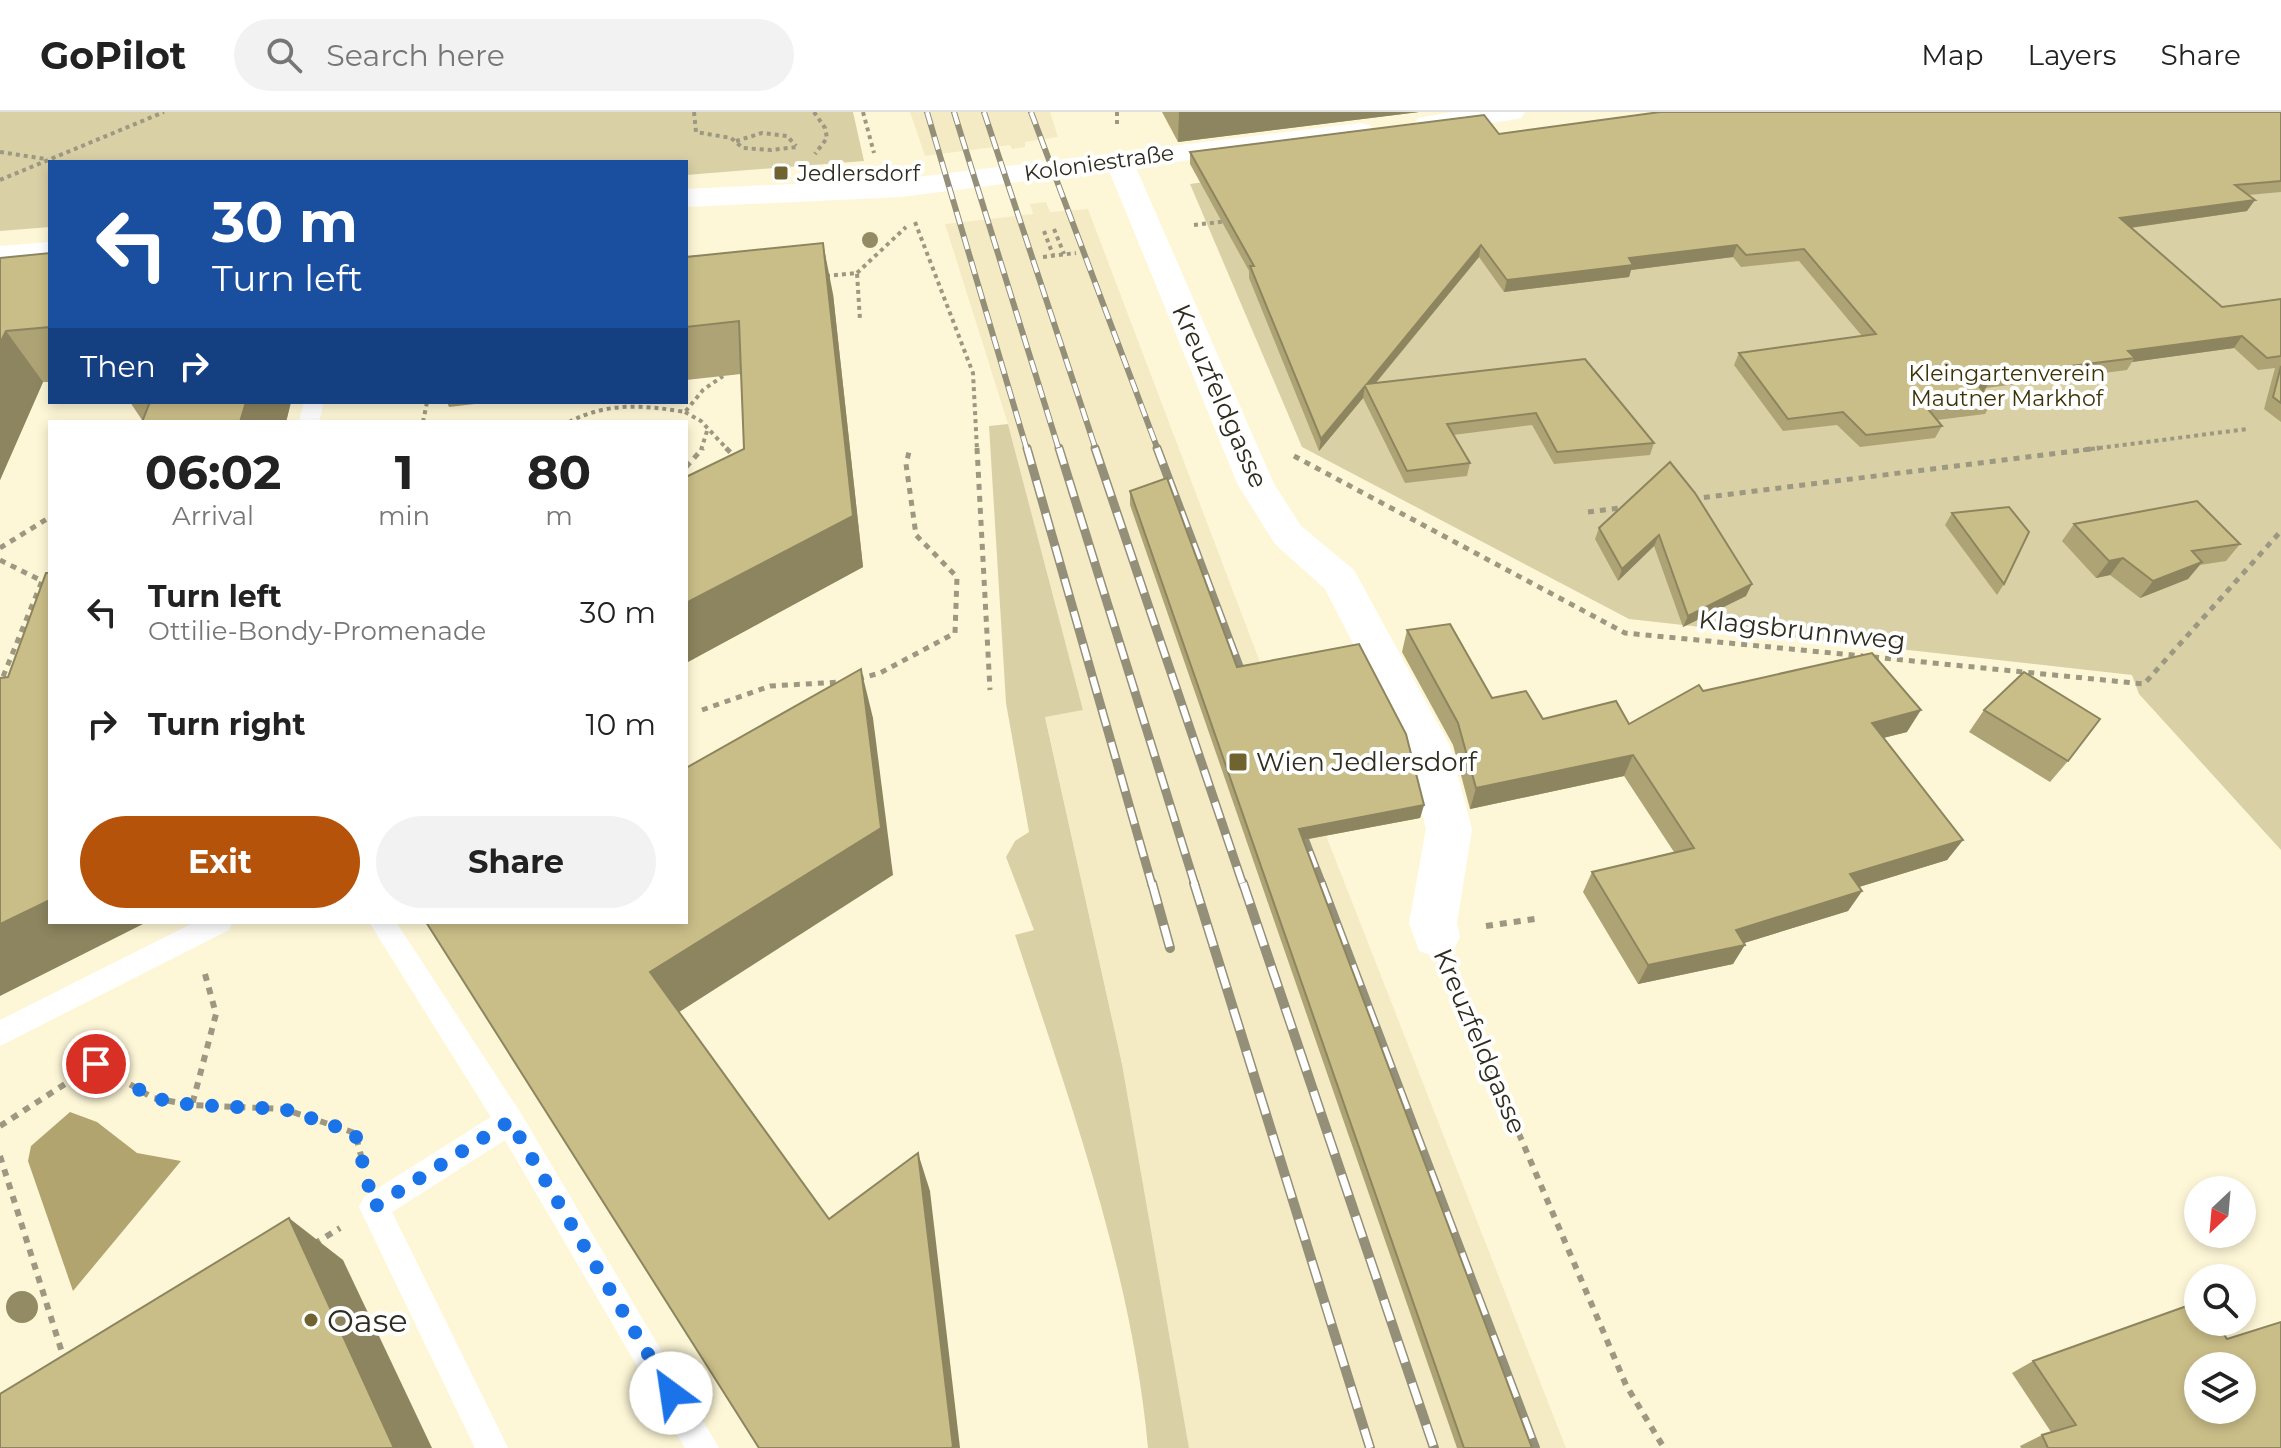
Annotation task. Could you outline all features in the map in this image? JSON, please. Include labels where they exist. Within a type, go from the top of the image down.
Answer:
[{"type":"street","name":"Koloniestraße","points":[[688,198],[848,193],[1511,112]]},
{"type":"street","name":"Kreuzfeldgasse","points":[[1119,161],[1256,485],[1288,535],[1340,580],[1428,746],[1449,829],[1433,923],[1436,937]]},
{"type":"street","points":[[0,255],[48,251]]},
{"type":"lane","points":[[0,1034],[216,924]]},
{"type":"lane","points":[[383,924],[510,1121],[703,1448]]},
{"type":"lane","points":[[492,1448],[374,1207],[510,1121]]},
{"type":"path","points":[[0,180],[164,112]]},
{"type":"path","points":[[694,112],[696,132],[735,142],[743,148],[771,150],[797,147],[787,136],[762,133],[735,142]]},
{"type":"path","points":[[813,159],[827,138],[825,128],[814,112]]},
{"type":"path","points":[[863,112],[877,163]]},
{"type":"path","points":[[0,152],[47,159]]},
{"type":"path","points":[[910,208],[973,373],[990,690]]},
{"type":"path","points":[[1194,225],[1239,220]]},
{"type":"path","points":[[826,276],[857,273],[910,223]]},
{"type":"path","points":[[1054,229],[1064,254]]},
{"type":"path","points":[[1044,231],[1053,255]]},
{"type":"path","points":[[1043,257],[1076,253]]},
{"type":"path","points":[[857,273],[860,320]]},
{"type":"path","points":[[685,412],[703,390],[723,376]]},
{"type":"path","points":[[573,420],[596,407],[621,404],[644,404],[685,412],[701,421],[741,462]]},
{"type":"path","points":[[1682,500],[2248,429]]},
{"type":"path","points":[[688,465],[703,448],[707,430]]},
{"type":"path","points":[[702,710],[770,686],[849,682],[880,673],[955,633],[957,577],[916,535],[906,464],[910,447]]},
{"type":"path","name":"Klagsbrunnweg","points":[[1293,455],[1625,633],[2144,684],[2281,531]]},
{"type":"path","points":[[1588,512],[1635,506]]},
{"type":"path","points":[[0,548],[48,518]]},
{"type":"path","points":[[0,560],[42,581],[0,684]]},
{"type":"path","points":[[1484,926],[1541,918]]},
{"type":"path","points":[[192,1105],[216,1014],[194,934]]},
{"type":"path","name":"Kreuzfeldgasse","points":[[1436,937],[1626,1385],[1664,1448]]},
{"type":"path","points":[[0,1126],[96,1064],[153,1098],[192,1105],[284,1109],[355,1133],[374,1207],[309,1247]]},
{"type":"path","points":[[0,1156],[71,1378]]},
{"type":"shaded area","points":[[910,112],[1050,112],[1058,137],[1025,142],[1025,147],[1012,149],[1010,145],[925,156]]},
{"type":"shaded area","points":[[1046,202],[1050,212],[1088,209],[1318,815],[1566,1448],[1189,1448],[1122,1064],[1045,716],[1083,710],[1008,424],[945,224],[1033,214],[1030,204]]},
{"type":"shaded area","points":[[70,1112],[97,1122],[137,1153],[181,1161],[73,1291],[28,1161],[31,1146]]},
{"type":"green space","points":[[0,112],[853,112],[864,161],[688,175],[688,160],[48,160],[48,227],[0,231]]},
{"type":"green space","name":"Kleingartenverein Mautner Markhof","points":[[2281,112],[2281,850],[2139,694],[2132,675],[1629,619],[1302,447],[1190,184],[1657,122]]},
{"type":"green space","points":[[1008,424],[1083,710],[1045,717],[1122,1064],[1189,1448],[1148,1448],[1140,1382],[1113,1252],[1077,1124],[1015,935],[1034,930],[1006,857],[1015,841],[1029,832],[1006,703],[989,426]]},
{"type":"building","points":[[1660,112],[2281,112],[2281,181],[2235,185],[2255,200],[2120,218],[2222,307],[2281,299],[2281,356],[2267,358],[2242,336],[2128,351],[2135,358],[1982,377],[1988,384],[1978,385],[1992,402],[1928,409],[1942,426],[1866,435],[1843,412],[1788,419],[1739,353],[1876,334],[1804,249],[1746,255],[1737,245],[1629,258],[1633,265],[1507,280],[1481,245],[1367,384],[1585,359],[1654,443],[1557,452],[1536,413],[1447,424],[1470,463],[1407,471],[1365,386],[1321,439],[1250,266],[1254,266],[1190,152],[1484,115],[1499,134]]},
{"type":"building","points":[[823,243],[853,516],[688,602],[688,476],[744,449],[739,321],[688,327],[688,257]]},
{"type":"building","points":[[48,253],[48,327],[6,331],[0,343],[0,258]]},
{"type":"building","points":[[2281,366],[2281,403],[2273,397]]},
{"type":"building","points":[[149,404],[245,404],[241,420],[143,420]]},
{"type":"building","points":[[1670,462],[1695,493],[1752,584],[1688,616],[1659,535],[1622,569],[1599,528]]},
{"type":"building","points":[[1167,478],[1237,667],[1359,644],[1406,734],[1424,805],[1299,829],[1532,1448],[1464,1448],[1130,491]]},
{"type":"building","points":[[2197,501],[2240,544],[2192,551],[2202,562],[2153,581],[2123,558],[2109,561],[2074,524]]},
{"type":"building","points":[[2009,507],[2029,532],[2004,584],[1952,513]]},
{"type":"building","points":[[48,573],[48,901],[0,924],[0,678],[8,677]]},
{"type":"building","points":[[1450,624],[1492,698],[1526,691],[1543,719],[1616,701],[1629,724],[1699,685],[1703,691],[1872,653],[1921,710],[1872,723],[1963,840],[1850,874],[1862,891],[1736,930],[1745,945],[1648,965],[1592,872],[1694,848],[1633,755],[1476,788],[1458,723],[1407,630]]},
{"type":"building","points":[[861,669],[881,828],[650,972],[829,1219],[918,1153],[951,1448],[759,1448],[427,924],[688,924],[688,767]]},
{"type":"building","points":[[2024,672],[2100,719],[2068,761],[1984,710]]},
{"type":"building","points":[[289,1218],[394,1448],[0,1448],[0,1394]]},
{"type":"building","points":[[2184,1307],[2184,1336],[2225,1336],[2227,1339],[2256,1336],[2256,1330],[2281,1322],[2281,1448],[2048,1448],[2042,1435],[2076,1425],[2033,1361]]},
{"type":"railway","points":[[927,112],[1027,450]]},
{"type":"railway","points":[[954,112],[1059,450]]},
{"type":"railway","points":[[984,112],[1096,450]]},
{"type":"railway","points":[[1031,112],[1158,450]]},
{"type":"railway","points":[[1027,448],[1152,885]]},
{"type":"railway","points":[[1059,448],[1195,885]]},
{"type":"railway","points":[[1095,448],[1243,885]]},
{"type":"railway","points":[[1157,448],[1246,685]]},
{"type":"railway","points":[[1297,820],[1322,885]]},
{"type":"railway","points":[[1152,883],[1170,948]]},
{"type":"railway","points":[[1194,883],[1370,1448]]},
{"type":"railway","points":[[1243,883],[1434,1448]]},
{"type":"railway","points":[[1321,883],[1535,1448]]},
{"type":"place","name":"Jedlersdorf","points":[[781,173]]},
{"type":"place","name":"Wien Jedlersdorf","points":[[1238,762]]},
{"type":"place","name":"Oase","points":[[311,1320]]},
{"type":"route","points":[[96,1064],[153,1098],[192,1105],[284,1109],[355,1133],[374,1207],[510,1121],[671,1393]]}]
